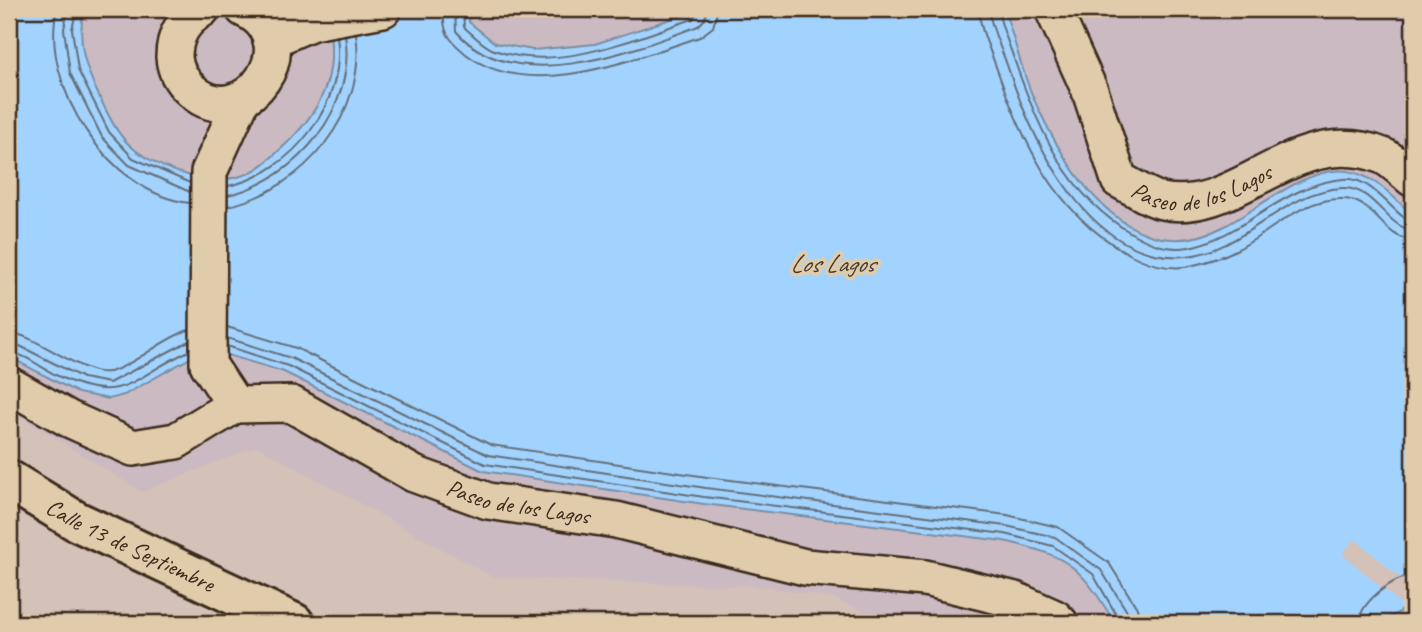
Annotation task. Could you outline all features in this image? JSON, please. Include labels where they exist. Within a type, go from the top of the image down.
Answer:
[{"type":"street","points":[[202,9],[188,17],[176,39],[175,64],[181,80],[193,93],[208,100],[225,102],[242,99]]},
{"type":"street","points":[[9,385],[69,419],[132,449],[176,441],[235,405],[208,364],[209,172],[242,99],[264,81],[270,68],[271,40],[264,24],[244,9]]},
{"type":"street","points":[[271,40],[322,20],[383,9]]},
{"type":"street","name":"Paseo de los Lagos","points":[[1053,9],[1090,91],[1119,180],[1162,201],[1208,200],[1293,158],[1339,146],[1384,157],[1413,179]]},
{"type":"street","name":"Paseo de los Lagos","points":[[235,405],[291,404],[414,474],[488,501],[616,520],[805,568],[925,578],[1015,600],[1055,618],[1060,623]]},
{"type":"street","name":"Calle 13 de Septiembre","points":[[9,480],[76,521],[294,623]]},
{"type":"shaded area","name":"Los Lagos","points":[[9,9],[1413,9],[1413,623],[890,623],[833,598],[769,587],[492,577],[257,446],[142,492],[9,409]]},
{"type":"water","name":"Los Lagos","points":[[9,9],[84,9],[81,33],[87,67],[104,107],[121,135],[138,152],[162,166],[189,176],[217,179],[244,175],[260,167],[298,132],[310,117],[320,101],[330,67],[331,49],[324,9],[470,9],[469,22],[495,43],[533,50],[595,44],[701,9],[1004,9],[1035,102],[1055,141],[1090,192],[1112,213],[1136,229],[1162,238],[1192,238],[1223,227],[1299,182],[1331,171],[1347,171],[1366,177],[1383,188],[1412,215],[1413,600],[1406,608],[1380,623],[1115,623],[1092,588],[1071,566],[1026,546],[1004,541],[704,504],[483,471],[284,372],[218,352],[194,356],[124,395],[109,399],[78,393],[9,357]]},
{"type":"pier","points":[[1355,539],[1413,589],[1413,600],[1406,608],[1342,554]]}]
